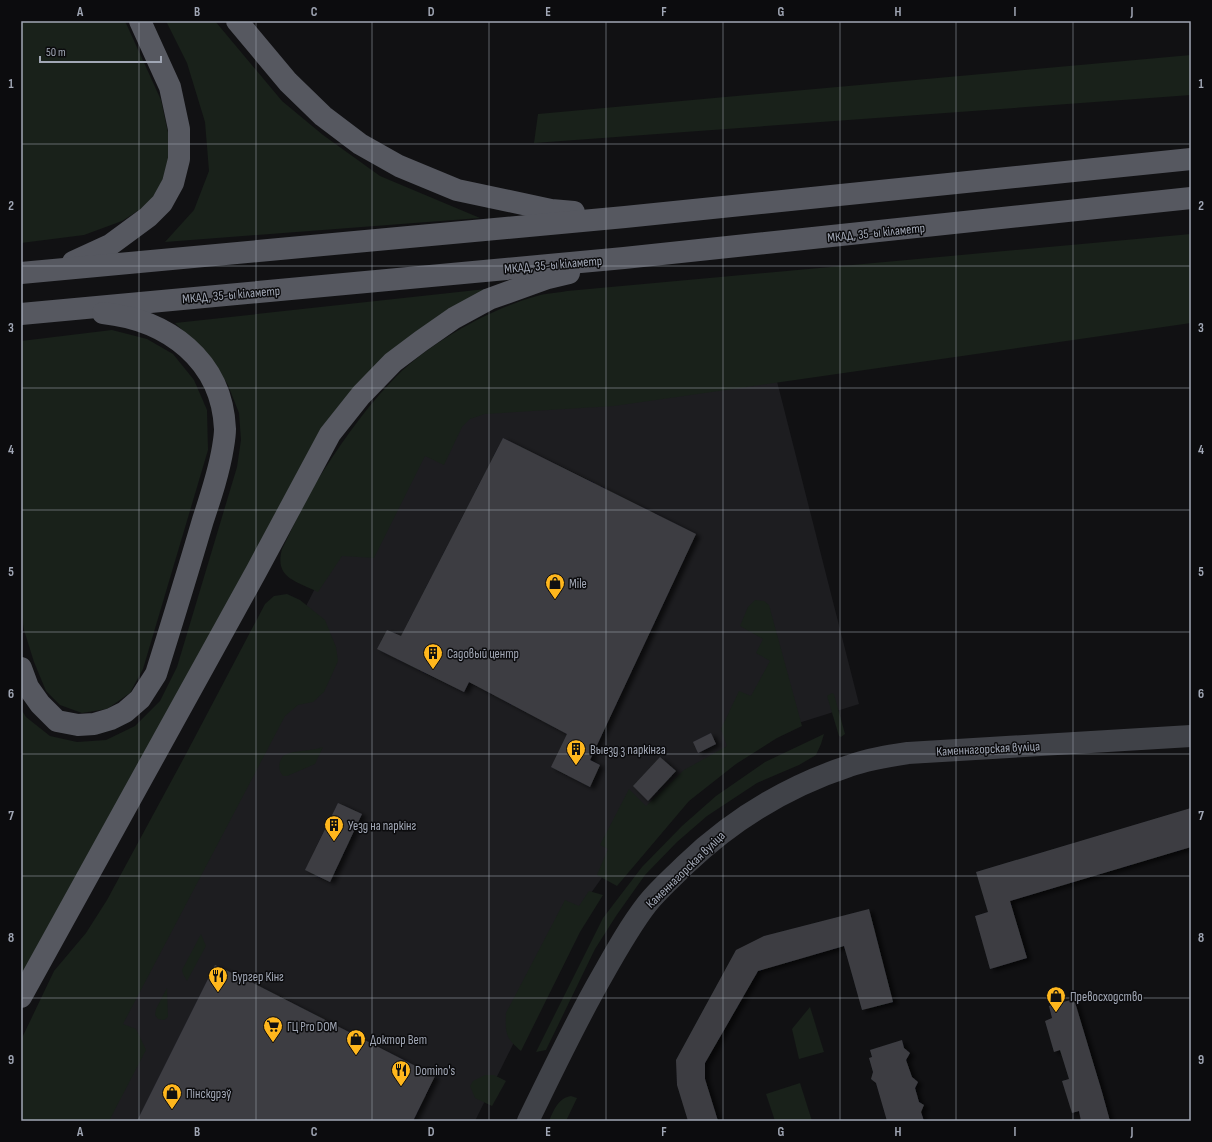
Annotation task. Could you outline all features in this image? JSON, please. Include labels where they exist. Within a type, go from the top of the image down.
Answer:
[{"type":"highway","points":[[60,268],[110,245],[148,217],[162,203],[173,183],[179,160],[179,129],[170,87],[140,21]]},
{"type":"highway","points":[[237,21],[288,82],[324,116],[360,144],[399,166],[457,190],[551,210],[625,217]]},
{"type":"highway","points":[[21,273],[60,268],[625,217],[1191,159]]},
{"type":"highway","name":"МКАД, 35-ы кіламетр","points":[[21,314],[624,258],[1191,198]]},
{"type":"highway","points":[[21,997],[253,577],[330,434],[357,400],[393,362],[420,341],[454,318],[489,299],[548,278],[624,258]]},
{"type":"highway","points":[[21,668],[28,687],[40,704],[57,720],[78,726],[110,719],[125,712],[140,699],[156,674],[220,468],[225,430],[221,401],[211,376],[198,358],[181,341],[160,328],[120,315],[68,310]]},
{"type":"main road","name":"Каменнагорская вуліца","points":[[528,1121],[587,1003],[631,926],[665,885],[699,852],[727,828],[758,808],[796,786],[849,765],[901,754],[1191,736]]},
{"type":"shaded area","points":[[21,21],[125,21],[161,100],[170,142],[168,167],[160,190],[147,205],[122,221],[84,235],[21,243]]},
{"type":"shaded area","points":[[166,21],[215,21],[282,101],[323,135],[380,176],[480,218],[165,242],[194,210],[209,171],[205,122],[187,63]]},
{"type":"shaded area","points":[[1191,55],[1191,95],[534,143],[538,114]]},
{"type":"shaded area","points":[[1191,234],[1191,323],[614,406],[485,414],[470,419],[462,427],[444,465],[425,456],[374,558],[342,556],[318,592],[289,577],[281,566],[280,559],[282,549],[315,484],[332,457],[380,394],[405,368],[439,342],[479,319],[518,302],[540,295],[567,291]]},
{"type":"shaded area","points":[[486,289],[377,365],[21,981],[21,709],[26,717],[50,736],[77,742],[106,740],[135,726],[160,701],[177,667],[237,467],[241,440],[239,413],[228,385],[210,357],[175,323]]},
{"type":"shaded area","points":[[112,330],[147,339],[173,354],[194,380],[207,410],[208,450],[143,669],[130,693],[107,709],[82,713],[60,705],[46,691],[34,662],[24,630],[21,611],[21,341]]},
{"type":"shaded area","points":[[767,342],[859,704],[789,726],[740,750],[626,844],[581,907],[475,1121],[21,1121],[108,995],[388,445],[423,412]]},
{"type":"shaded area","points":[[287,594],[300,600],[325,620],[336,647],[338,661],[324,692],[313,702],[298,705],[285,716],[123,1024],[136,1029],[146,1050],[109,1121],[21,1121],[21,1040],[54,971],[86,933],[107,900],[265,604],[274,596]]},
{"type":"shaded area","points":[[755,600],[764,601],[769,605],[802,726],[777,738],[736,764],[689,801],[617,886],[597,875],[608,849],[600,845],[629,789],[646,806],[684,770],[727,746],[721,729],[739,691],[751,696],[770,661],[756,653],[763,639],[740,626],[748,607]]},
{"type":"shaded area","points":[[832,693],[834,694],[845,734],[841,737],[839,736],[827,696]]},
{"type":"shaded area","points":[[824,734],[816,755],[799,765],[757,783],[707,816],[677,842],[645,875],[595,949],[546,1050],[536,1052],[603,918],[642,867],[682,826],[716,796],[765,762]]},
{"type":"shaded area","points":[[323,747],[315,764],[287,776],[283,776],[281,774],[279,764],[283,756],[292,752],[313,750]]},
{"type":"shaded area","points":[[589,891],[603,895],[580,932],[521,1051],[509,1039],[506,1031],[506,1013],[565,900],[579,906]]},
{"type":"shaded area","points":[[201,934],[206,946],[187,981],[182,970]]},
{"type":"shaded area","points":[[167,988],[168,1017],[164,1020],[158,1019],[155,1015],[156,1009]]},
{"type":"shaded area","points":[[810,1007],[824,1052],[799,1059],[792,1029]]},
{"type":"shaded area","points":[[485,1075],[494,1075],[506,1081],[492,1106],[475,1098],[470,1086],[473,1081]]},
{"type":"shaded area","points":[[800,1083],[812,1121],[775,1121],[766,1094]]},
{"type":"shaded area","points":[[571,1096],[577,1098],[566,1121],[549,1121],[560,1102]]},
{"type":"building","points":[[503,438],[696,534],[590,760],[600,765],[590,787],[551,767],[567,734],[469,682],[464,692],[377,649],[387,630],[401,636]]},
{"type":"building","points":[[711,733],[716,744],[698,753],[693,742]]},
{"type":"building","points":[[660,757],[676,771],[648,801],[633,786]]},
{"type":"building","name":"Уезд на паркінг","points":[[338,803],[362,814],[330,882],[305,870]]},
{"type":"building","points":[[1191,808],[1191,847],[1010,901],[1027,958],[990,969],[975,916],[988,912],[976,872]]},
{"type":"building","points":[[869,909],[893,1002],[862,1010],[844,946],[758,971],[705,1063],[705,1079],[718,1121],[688,1121],[677,1085],[676,1060],[736,950],[764,936]]},
{"type":"building","name":"ГЦ Pro DOM","points":[[215,965],[435,1076],[413,1121],[137,1121]]},
{"type":"building","points":[[1074,999],[1110,1121],[1081,1121],[1079,1111],[1072,1113],[1062,1081],[1069,1079],[1060,1050],[1054,1052],[1045,1021],[1052,1018],[1049,1006]]},
{"type":"building","points":[[902,1040],[904,1048],[910,1053],[906,1060],[912,1077],[918,1082],[915,1088],[919,1102],[924,1105],[921,1112],[924,1121],[887,1121],[876,1083],[871,1079],[873,1072],[869,1058],[872,1057],[870,1050]]},
{"type":"place","name":"Mile","points":[[555,600]]},
{"type":"place","name":"Садовый центр","points":[[433,670]]},
{"type":"place","name":"Выезд з паркінга","points":[[576,766]]},
{"type":"place","name":"Уезд на паркінг","points":[[334,842]]},
{"type":"place","name":"Бургер Кінг","points":[[218,993]]},
{"type":"place","name":"Превосходство","points":[[1056,1013]]},
{"type":"place","name":"ГЦ Pro DOM","points":[[273,1043]]},
{"type":"place","name":"Доктор Вет","points":[[356,1056]]},
{"type":"place","name":"Domino's","points":[[401,1087]]},
{"type":"place","name":"Пінскдрэў","points":[[172,1110]]}]
